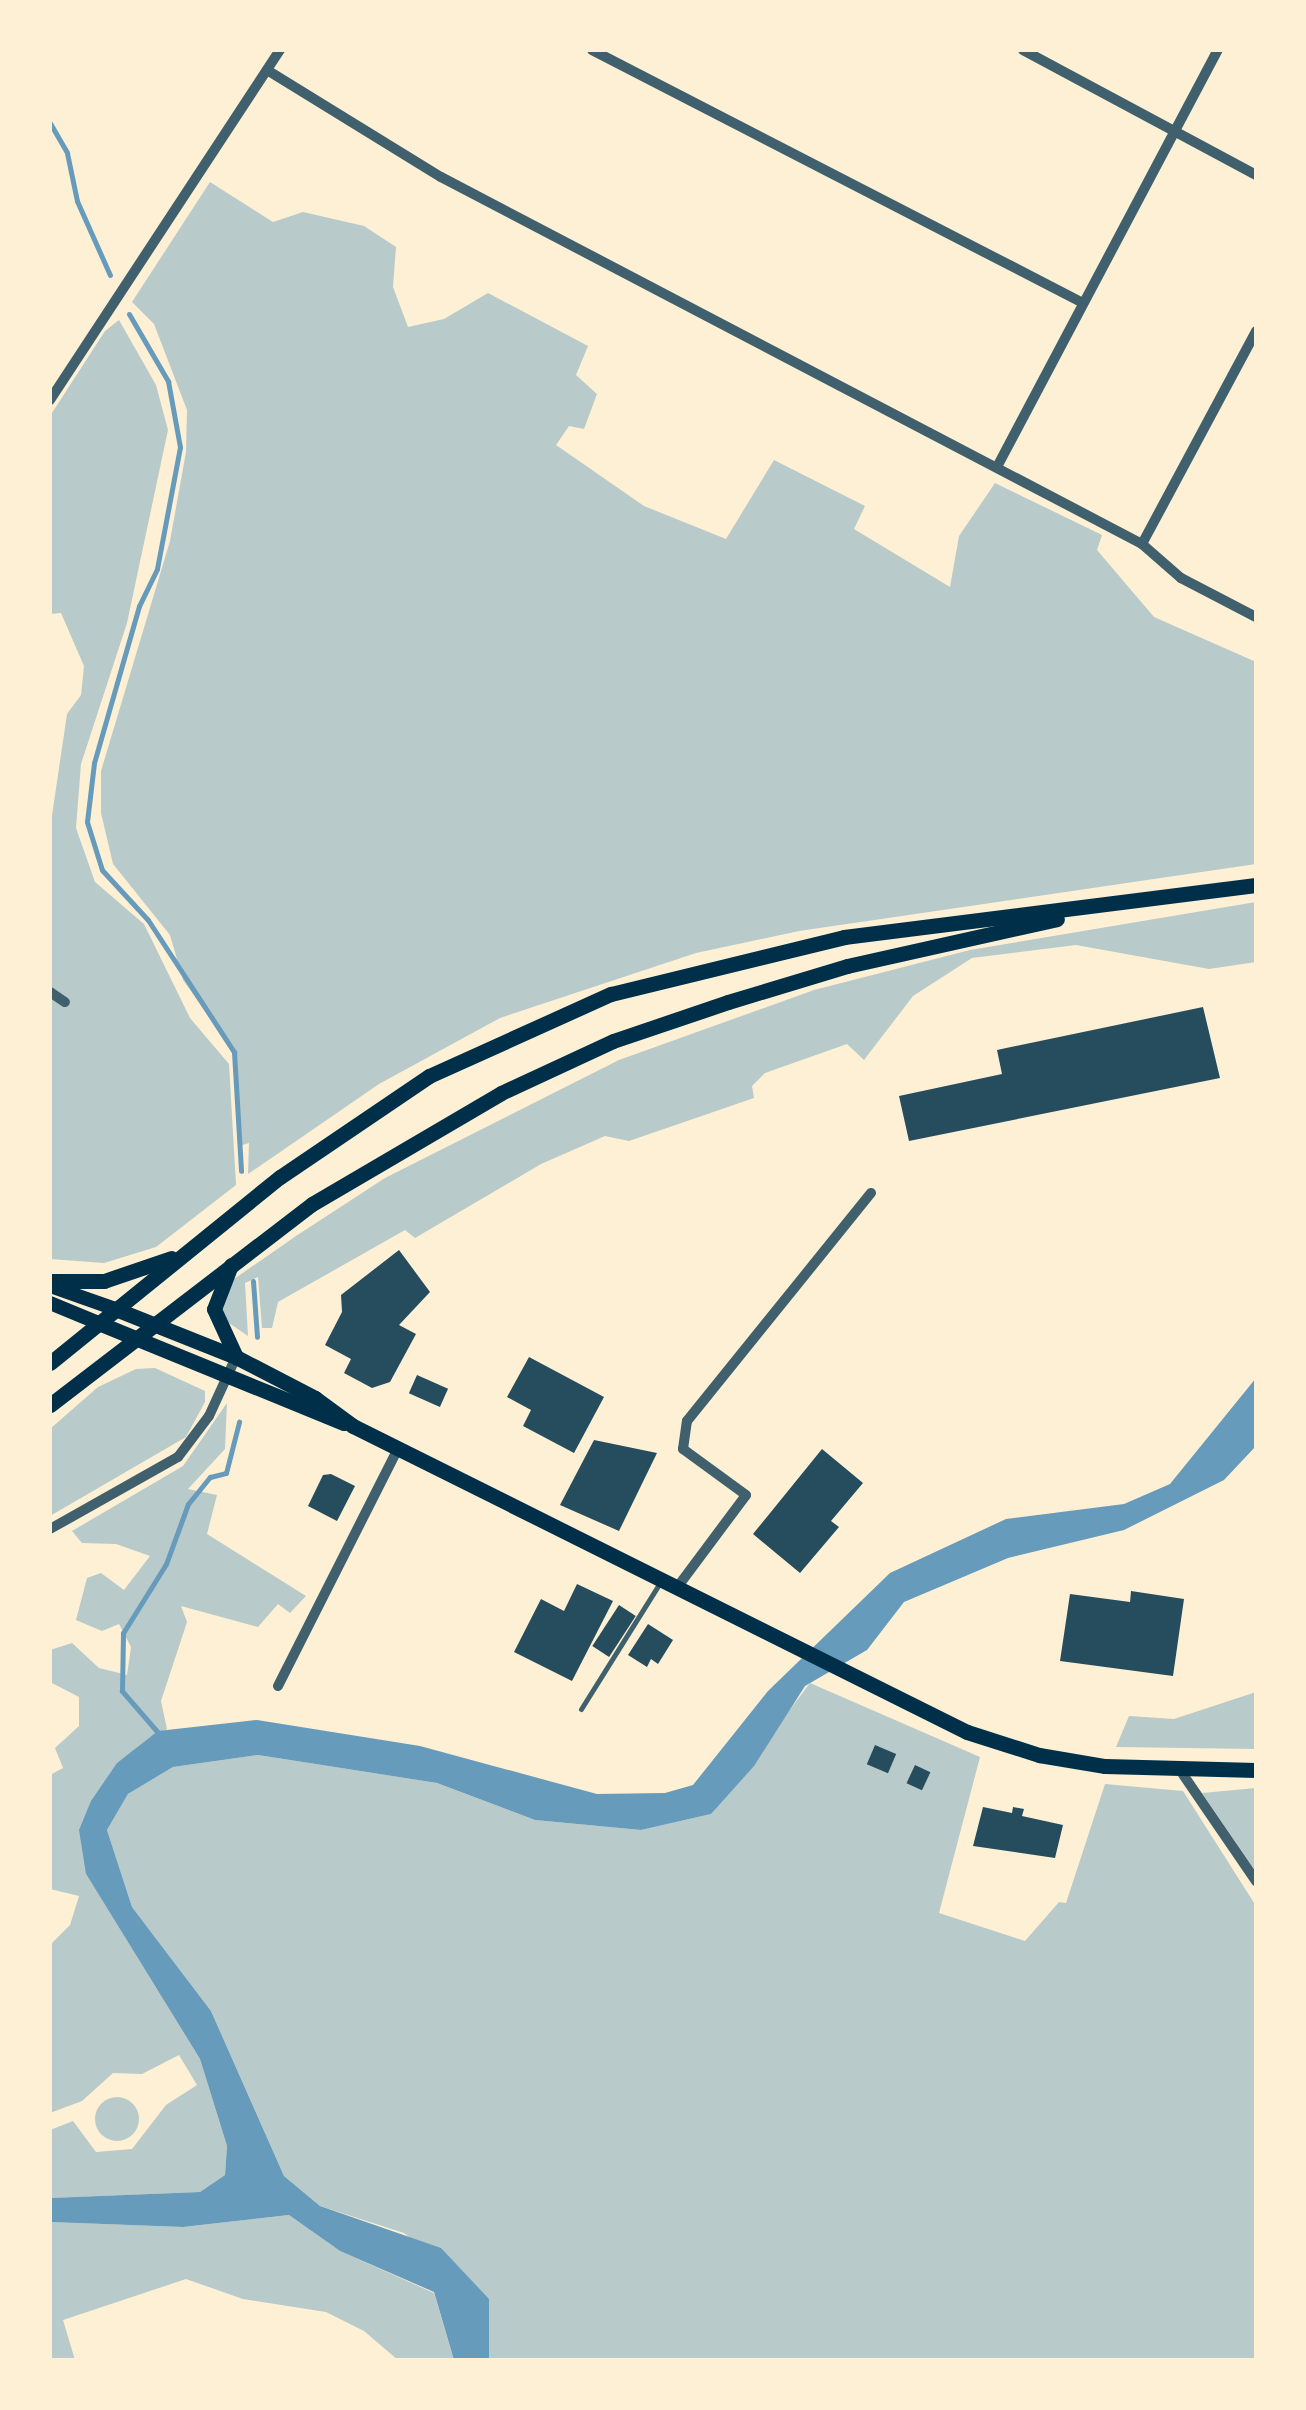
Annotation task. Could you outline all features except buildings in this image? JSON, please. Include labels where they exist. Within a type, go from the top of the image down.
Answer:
[{"type":"highway","points":[[50,1363],[280,1178],[430,1076],[611,994],[844,937],[1256,886]]},
{"type":"highway","points":[[50,1405],[151,1322],[312,1204],[463,1113],[613,1041],[847,966],[1130,904]]},
{"type":"highway","points":[[50,1284],[104,1282],[145,1272],[205,1240]]},
{"type":"highway","points":[[236,1358],[214,1309],[229,1267],[243,1254]]},
{"type":"highway","points":[[118,1310],[236,1358],[315,1398],[353,1426]]},
{"type":"highway","points":[[101,1324],[226,1380],[353,1426],[784,1646],[968,1732],[1039,1756],[1182,1772],[1256,1770]]},
{"type":"main road","points":[[50,1284],[118,1310]]},
{"type":"main road","points":[[50,1304],[101,1324]]},
{"type":"street","points":[[50,400],[54,383],[280,50]]},
{"type":"street","points":[[592,50],[1083,303]]},
{"type":"street","points":[[1023,50],[1256,175]]},
{"type":"street","points":[[998,464],[1218,50]]},
{"type":"street","points":[[267,70],[441,176],[998,464],[1142,544],[1181,578],[1256,617]]},
{"type":"street","points":[[1142,544],[1256,331]]},
{"type":"street","points":[[50,992],[66,1002]]},
{"type":"street","points":[[668,1585],[746,1495],[682,1450],[686,1420],[870,1193]]},
{"type":"street","points":[[50,1529],[178,1457],[196,1439],[236,1358]]},
{"type":"street","points":[[278,1686],[398,1448]]},
{"type":"street","points":[[1182,1772],[1256,1881]]},
{"type":"lane","points":[[581,1709],[668,1585]]},
{"type":"shaded area","points":[[210,182],[273,222],[303,212],[364,226],[396,247],[393,287],[408,327],[444,319],[488,293],[588,346],[576,375],[597,394],[584,429],[569,426],[556,445],[644,506],[726,539],[774,460],[865,506],[854,529],[950,587],[959,536],[995,483],[1102,535],[1097,550],[1154,617],[1256,662],[1256,864],[799,931],[696,953],[500,1018],[379,1084],[248,1174],[249,1143],[239,1146],[234,1052],[183,980],[170,935],[113,864],[101,813],[101,771],[170,541],[186,452],[187,410],[154,324],[132,302]]},
{"type":"shaded area","points":[[119,320],[156,385],[168,430],[127,623],[81,764],[76,828],[95,882],[144,924],[190,1018],[229,1064],[236,1185],[156,1247],[104,1263],[50,1259],[50,829],[67,714],[81,695],[84,666],[61,613],[50,614],[50,416],[105,331]]},
{"type":"shaded area","points":[[1256,902],[1256,962],[1209,969],[1076,945],[972,958],[913,996],[864,1060],[847,1044],[765,1073],[752,1086],[754,1098],[629,1141],[605,1136],[541,1164],[415,1238],[405,1230],[278,1302],[272,1328],[262,1328],[258,1277],[245,1283],[248,1336],[226,1321],[221,1308],[234,1279],[296,1236],[385,1178],[619,1060],[814,990],[970,950]]},
{"type":"shaded area","points":[[155,1368],[205,1391],[205,1402],[186,1437],[50,1516],[50,1429],[98,1387],[136,1369]]},
{"type":"shaded area","points":[[227,1403],[225,1449],[188,1489],[217,1495],[207,1534],[306,1596],[290,1613],[278,1604],[258,1627],[181,1606],[187,1622],[161,1701],[167,1729],[117,1763],[86,1874],[200,2059],[227,2146],[225,2175],[200,2192],[50,2198],[50,2130],[73,2121],[96,2152],[132,2149],[166,2105],[197,2085],[179,2055],[142,2074],[113,2073],[82,2101],[50,2113],[50,1945],[70,1925],[79,1896],[50,1889],[50,1775],[63,1768],[55,1748],[79,1726],[79,1697],[50,1682],[50,1650],[72,1643],[99,1668],[127,1675],[131,1647],[119,1624],[102,1631],[76,1620],[87,1578],[101,1573],[124,1590],[150,1556],[116,1544],[82,1543],[72,1531],[183,1466]]},
{"type":"shaded area","points":[[810,1683],[980,1757],[939,1913],[1025,1941],[1059,1902],[1066,1903],[1105,1784],[1183,1791],[1256,1906],[1256,2360],[489,2360],[488,2299],[404,2233],[320,2206],[284,2176],[211,2011],[132,1907],[107,1830],[128,1794],[173,1767],[258,1755],[437,1783],[535,1820],[641,1830],[711,1814]]},
{"type":"shaded area","points":[[1256,1692],[1256,1749],[1116,1747],[1129,1716],[1174,1719]]},
{"type":"shaded area","points":[[1256,1788],[1256,1872],[1202,1793]]},
{"type":"shaded area","points":[[117,2097],[133,2103],[139,2119],[133,2135],[117,2141],[101,2135],[95,2119],[101,2103]]},
{"type":"shaded area","points":[[289,2215],[340,2251],[434,2293],[454,2360],[398,2360],[364,2331],[326,2312],[243,2299],[186,2279],[63,2320],[75,2360],[50,2360],[50,2222],[183,2227]]},
{"type":"water","points":[[1256,1378],[1256,1446],[1224,1480],[1124,1530],[1008,1558],[904,1602],[867,1650],[805,1686],[754,1766],[711,1814],[641,1830],[535,1820],[437,1783],[258,1755],[173,1767],[128,1794],[107,1830],[132,1907],[211,2011],[284,2176],[320,2206],[441,2248],[489,2299],[489,2360],[454,2360],[434,2292],[340,2251],[289,2215],[183,2227],[50,2222],[50,2198],[200,2192],[225,2175],[227,2146],[200,2059],[86,1874],[79,1830],[91,1801],[117,1763],[158,1731],[257,1720],[420,1746],[597,1794],[665,1793],[693,1785],[768,1691],[890,1573],[1006,1519],[1124,1504],[1170,1484]]},
{"type":"waterway","points":[[50,123],[67,153],[77,201],[110,275]]},
{"type":"waterway","points":[[129,314],[168,381],[180,447],[157,569],[139,606],[94,763],[87,822],[102,870],[148,920],[234,1052],[241,1171]]},
{"type":"waterway","points":[[253,1281],[257,1337]]},
{"type":"waterway","points":[[161,1736],[122,1691],[123,1633],[166,1564],[188,1504],[210,1477],[226,1473],[239,1422]]}]
